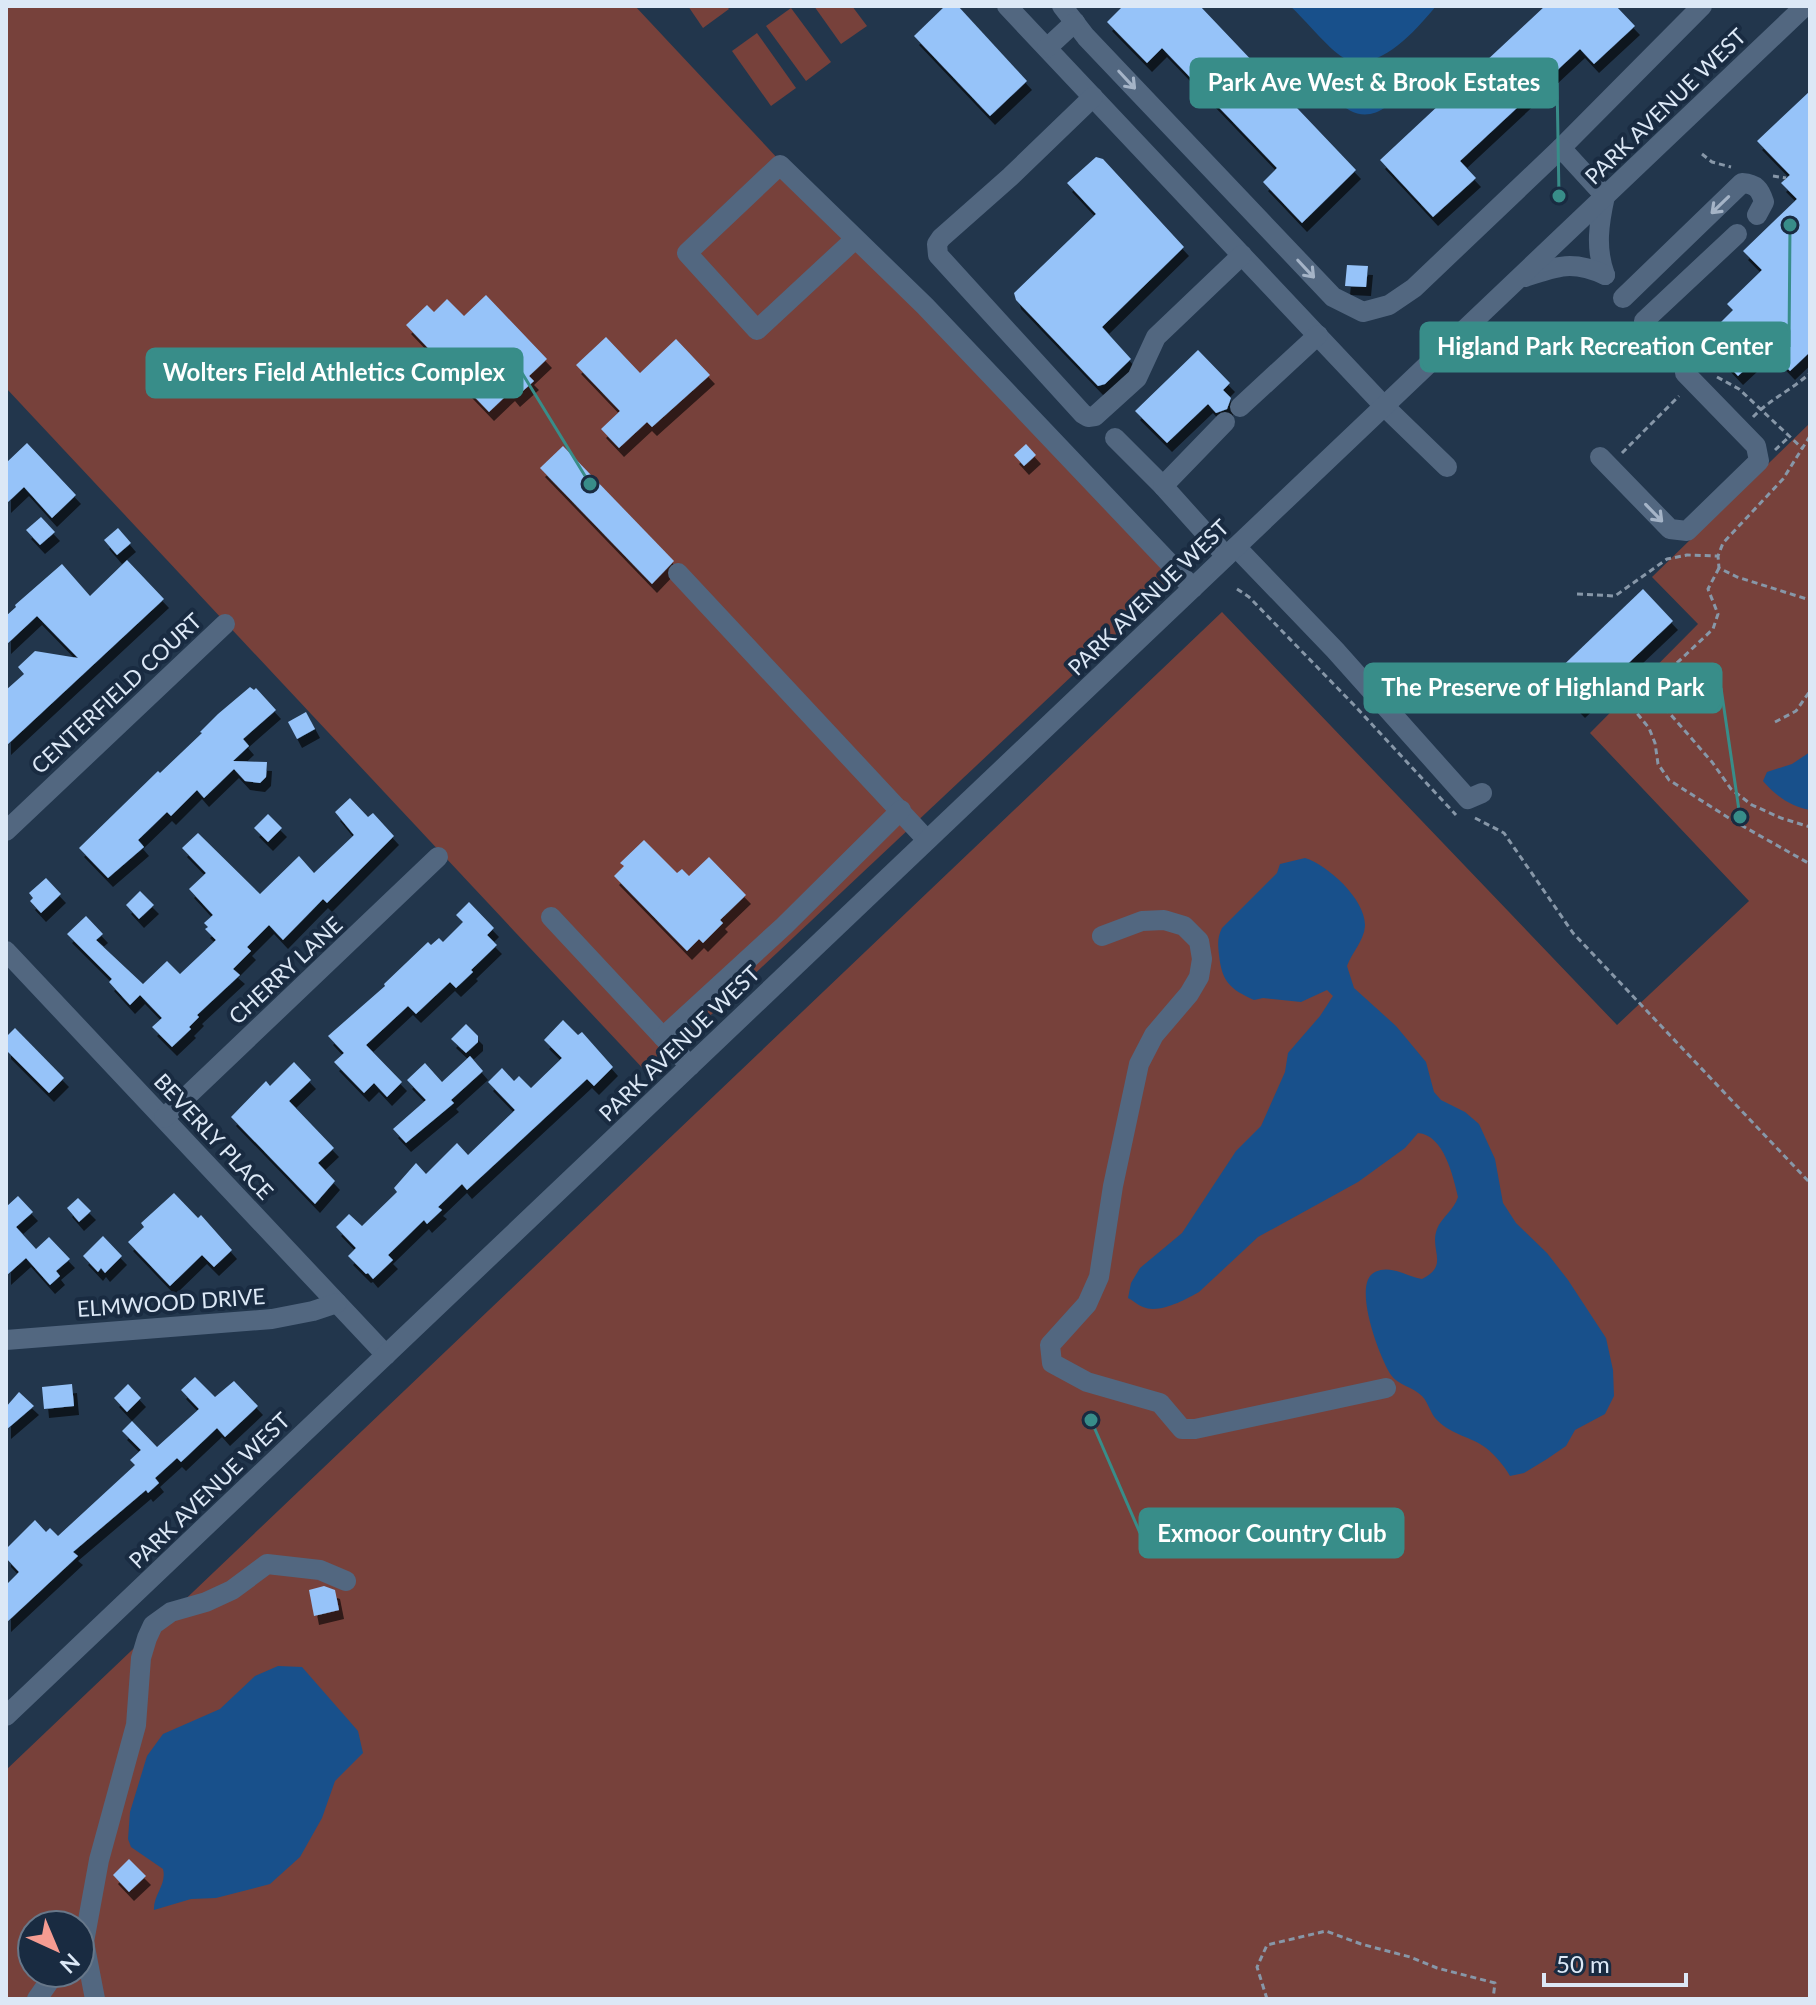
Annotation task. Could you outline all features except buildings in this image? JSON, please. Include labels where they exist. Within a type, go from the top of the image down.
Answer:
[{"type":"street","points":[[1007,6],[1384,406],[1447,467]]},
{"type":"street","points":[[1047,48],[1068,14],[1333,297],[1363,312],[1389,305],[1414,288],[1561,148],[1702,6]]},
{"type":"street","name":"PARK AVENUE WEST","points":[[6,1716],[1805,6]]},
{"type":"street","points":[[1093,97],[941,238],[936,250],[1083,414],[1095,416],[1128,388],[1137,378],[1156,337],[1242,255]]},
{"type":"street","points":[[1517,279],[1556,266],[1583,266],[1605,275],[1600,261],[1598,229],[1605,196],[1561,148]]},
{"type":"street","points":[[854,240],[757,330],[687,253],[780,165],[925,306],[1193,588]]},
{"type":"street","points":[[1623,298],[1742,183],[1752,184],[1760,190],[1764,202],[1757,215]]},
{"type":"street","points":[[1644,321],[1737,234]]},
{"type":"street","points":[[1163,486],[1232,414],[1318,335]]},
{"type":"street","points":[[1609,457],[1670,529],[1687,531],[1759,461],[1756,446],[1740,432],[1693,376]]},
{"type":"street","points":[[1115,438],[1335,650],[1468,799],[1482,793]]},
{"type":"street","points":[[678,573],[927,840]]},
{"type":"street","name":"CENTERFIELD COURT","points":[[6,831],[225,624]]},
{"type":"street","points":[[663,1037],[784,926],[901,810]]},
{"type":"street","name":"CHERRY LANE","points":[[164,1118],[438,857]]},
{"type":"street","points":[[551,917],[690,1066]]},
{"type":"street","points":[[1102,936],[1142,921],[1164,920],[1184,926],[1199,941],[1202,959],[1199,977],[1189,994],[1154,1035],[1139,1064],[1113,1186],[1099,1277],[1087,1304],[1050,1345],[1052,1363],[1087,1382],[1160,1403],[1182,1429],[1195,1429],[1386,1388]]},
{"type":"street","name":"BEVERLY PLACE","points":[[6,951],[386,1355]]},
{"type":"street","name":"ELMWOOD DRIVE","points":[[6,1340],[272,1319],[337,1303]]},
{"type":"street","points":[[89,1909],[99,1860],[136,1725],[141,1658],[153,1625],[171,1612],[206,1602],[232,1590],[267,1564],[320,1570],[346,1581]]},
{"type":"path","points":[[1609,457],[1693,376],[1699,364],[1670,327],[1670,317]]},
{"type":"path","points":[[1740,432],[1761,408],[1782,396],[1810,373]]},
{"type":"path","points":[[1693,376],[1711,374],[1739,389],[1803,449]]},
{"type":"path","points":[[1810,436],[1775,489],[1723,543],[1718,556],[1719,568],[1708,589],[1718,614],[1713,629],[1662,677],[1658,700],[1712,762],[1731,789],[1752,805],[1810,827]]},
{"type":"path","points":[[1577,594],[1615,596],[1667,559],[1687,555],[1718,556]]},
{"type":"path","points":[[1719,568],[1737,577],[1810,600]]},
{"type":"path","points":[[1237,589],[1249,597],[1354,705],[1453,815],[1477,818],[1504,833],[1573,933],[1810,1183]]},
{"type":"path","points":[[1775,722],[1796,711],[1810,691]]},
{"type":"path","points":[[1631,706],[1649,728],[1658,764],[1669,780],[1810,864]]},
{"type":"path","points":[[1267,1999],[1257,1967],[1267,1945],[1326,1931],[1437,1968],[1495,1983],[1493,1999]]},
{"type":"shaded area","points":[[6,6],[635,6],[1173,581],[648,1074],[6,388]]},
{"type":"shaded area","points":[[688,6],[726,6],[729,9],[703,28]]},
{"type":"shaded area","points":[[814,6],[852,6],[867,26],[841,44]]},
{"type":"shaded area","points":[[791,8],[831,62],[806,81],[766,26]]},
{"type":"shaded area","points":[[757,33],[796,88],[771,106],[732,51]]},
{"type":"shaded area","points":[[1810,423],[1810,1999],[6,1999],[6,1770],[1222,612],[1617,1025],[1749,901],[1590,733],[1698,624],[1652,577]]},
{"type":"water","points":[[1290,6],[1436,6],[1396,47],[1370,61],[1357,62],[1337,53]]},
{"type":"water","points":[[1354,90],[1368,98],[1381,93],[1387,106],[1374,113],[1360,114],[1336,99]]},
{"type":"water","points":[[1810,752],[1810,810],[1784,800],[1763,781],[1767,772],[1792,764]]},
{"type":"water","points":[[1305,858],[1324,868],[1344,885],[1364,916],[1362,937],[1347,966],[1354,988],[1396,1026],[1426,1062],[1434,1092],[1441,1100],[1465,1112],[1479,1124],[1495,1159],[1503,1203],[1516,1223],[1547,1253],[1568,1280],[1606,1338],[1613,1370],[1614,1396],[1605,1414],[1575,1430],[1566,1446],[1524,1473],[1510,1476],[1489,1451],[1444,1426],[1435,1418],[1422,1396],[1394,1378],[1380,1354],[1370,1322],[1366,1290],[1368,1279],[1375,1272],[1387,1269],[1422,1279],[1430,1274],[1437,1263],[1437,1229],[1458,1197],[1446,1158],[1427,1135],[1418,1133],[1405,1148],[1358,1182],[1258,1237],[1199,1292],[1157,1309],[1143,1307],[1128,1298],[1131,1283],[1140,1268],[1182,1233],[1236,1151],[1261,1126],[1285,1072],[1288,1053],[1333,996],[1327,990],[1301,1002],[1254,1000],[1229,984],[1220,964],[1218,942],[1222,928],[1277,873],[1280,864]]},
{"type":"water","points":[[278,1666],[302,1667],[358,1731],[363,1753],[335,1781],[322,1818],[300,1857],[270,1884],[216,1898],[191,1899],[154,1910],[163,1869],[131,1847],[128,1839],[130,1812],[147,1756],[163,1734],[220,1709],[255,1676]]},
{"type":"place","name":"Park Ave West & Brook Estates","points":[[1559,196]]},
{"type":"place","name":"Higland Park Recreation Center","points":[[1790,225]]},
{"type":"place","name":"Wolters Field Athletics Complex","points":[[590,484]]},
{"type":"place","name":"The Preserve of Highland Park","points":[[1740,817]]},
{"type":"place","name":"Exmoor Country Club","points":[[1091,1420]]}]
